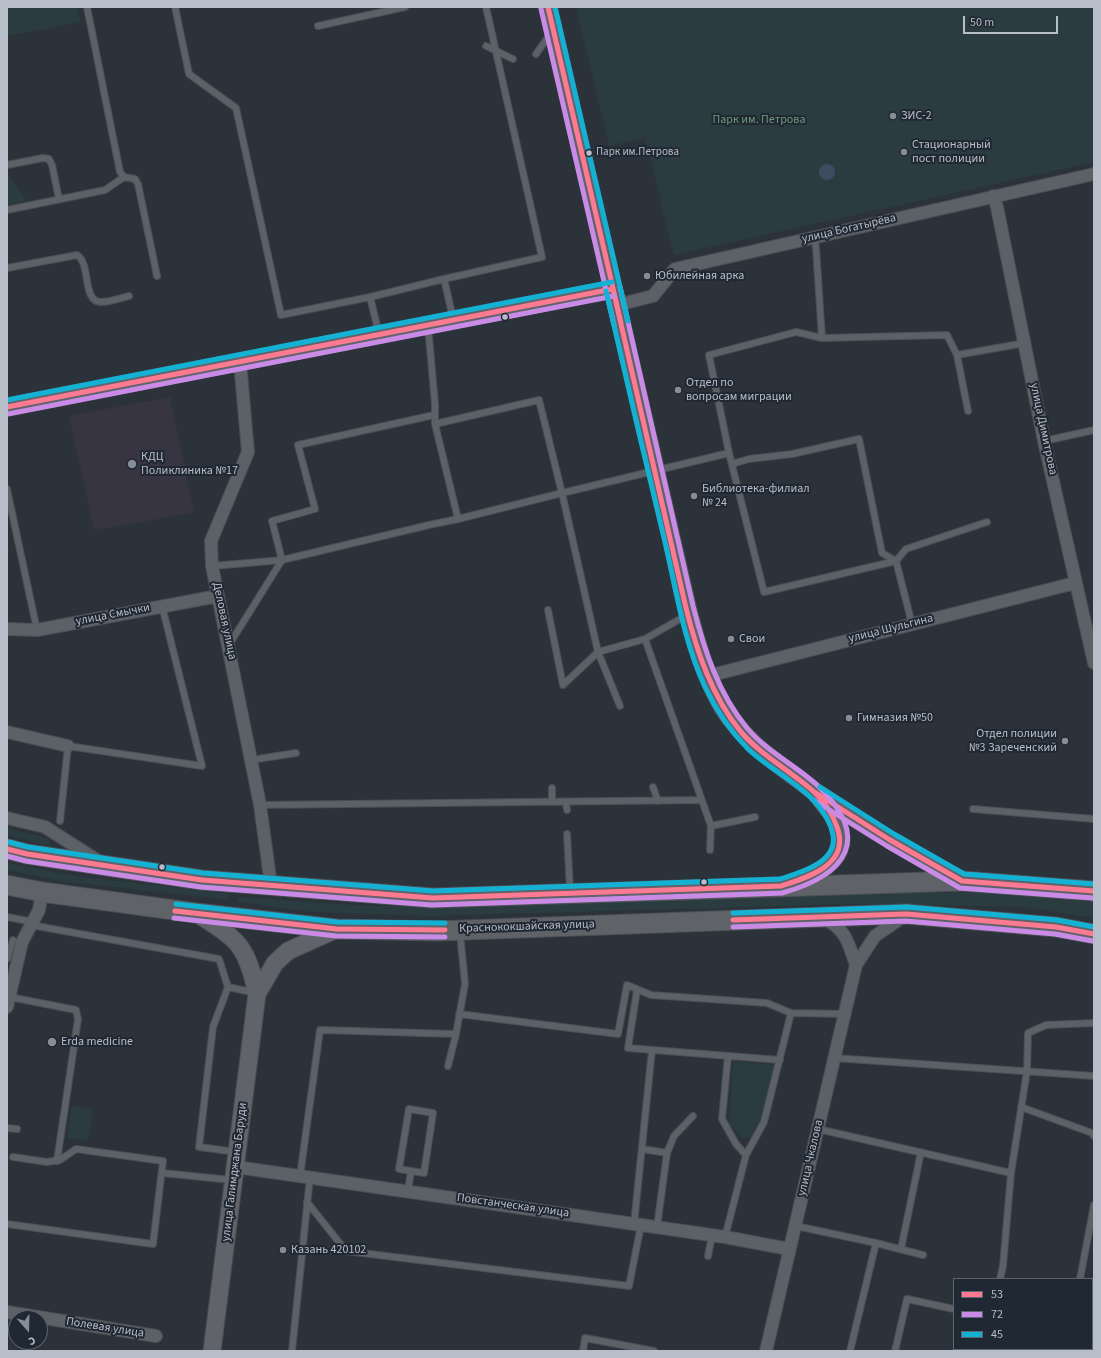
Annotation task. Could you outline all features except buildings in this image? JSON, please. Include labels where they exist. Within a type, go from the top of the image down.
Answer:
[{"type":"main road","points":[[7,848],[27,854],[202,880],[433,898],[962,881],[1094,891]]},
{"type":"main road","name":"Краснококшайская улица","points":[[7,885],[42,892],[196,913],[338,929],[460,930],[906,914],[1056,927],[1094,934]]},
{"type":"street","points":[[548,7],[689,614],[708,676],[723,708],[742,734],[781,767],[816,793],[890,840],[962,881]]},
{"type":"street","name":"улица Богатырёва","points":[[617,305],[653,296],[675,269],[1094,174]]},
{"type":"street","name":"улица Димитрова","points":[[993,196],[997,207],[1044,441],[1094,663]]},
{"type":"street","points":[[7,407],[613,289]]},
{"type":"street","name":"Деловая улица","points":[[240,362],[248,452],[212,540],[212,566],[260,805],[271,885]]},
{"type":"street","name":"улица Шульгина","points":[[708,676],[1075,583]]},
{"type":"street","name":"улица Смычки","points":[[7,629],[38,630],[218,596]]},
{"type":"street","points":[[7,732],[68,746]]},
{"type":"street","points":[[781,886],[800,881],[829,865],[838,855],[840,835],[836,820],[816,793]]},
{"type":"street","points":[[7,818],[45,827],[107,866]]},
{"type":"street","points":[[8,1002],[14,940],[32,923],[39,910],[42,892]]},
{"type":"street","name":"улица Галимджана Баруди","points":[[196,913],[228,934],[246,954],[252,971],[257,994],[212,1351]]},
{"type":"street","name":"улица Чкалова","points":[[766,1351],[856,965],[874,936],[906,914]]},
{"type":"street","points":[[820,916],[834,923],[842,931],[856,965]]},
{"type":"street","name":"улица Галимджана Баруди","points":[[257,994],[275,963],[288,951],[338,929]]},
{"type":"street","name":"Повстанческая улица","points":[[236,1166],[712,1235],[789,1249]]},
{"type":"street","name":"Полевая улица","points":[[7,1312],[156,1336]]},
{"type":"lane","points":[[87,7],[120,172],[124,177]]},
{"type":"lane","points":[[175,7],[189,74],[236,108],[281,315],[370,297],[542,257],[486,7]]},
{"type":"lane","points":[[318,26],[405,7]]},
{"type":"lane","points":[[536,54],[554,30]]},
{"type":"lane","points":[[486,46],[514,59]]},
{"type":"lane","points":[[7,165],[43,158],[49,159],[52,165],[59,199]]},
{"type":"lane","points":[[7,210],[105,190],[124,177],[132,178],[138,184],[157,276]]},
{"type":"lane","points":[[814,237],[822,338]]},
{"type":"lane","points":[[7,268],[77,255],[83,262],[89,292],[94,299],[101,302],[129,296]]},
{"type":"lane","points":[[444,279],[454,320]]},
{"type":"lane","points":[[370,297],[379,335]]},
{"type":"lane","points":[[426,325],[429,337],[435,404],[435,424],[458,519]]},
{"type":"lane","points":[[968,411],[957,355],[947,335],[822,338],[796,332],[709,356],[729,453],[764,592],[896,561],[906,549],[987,522]]},
{"type":"lane","points":[[957,355],[1025,343]]},
{"type":"lane","points":[[435,424],[539,400],[598,652],[620,706]]},
{"type":"lane","points":[[229,645],[282,560],[272,521],[315,509],[298,445],[434,415]]},
{"type":"lane","points":[[1044,441],[1094,430]]},
{"type":"lane","points":[[732,464],[749,459],[792,454],[859,439],[882,553],[896,561],[912,624]]},
{"type":"lane","points":[[212,566],[282,560],[729,453]]},
{"type":"lane","points":[[7,489],[38,630]]},
{"type":"lane","points":[[60,822],[68,746],[202,766],[162,606]]},
{"type":"lane","points":[[548,610],[563,685],[598,652],[645,639],[689,614]]},
{"type":"lane","points":[[645,639],[700,800],[711,826],[710,850]]},
{"type":"lane","points":[[251,760],[296,752]]},
{"type":"lane","points":[[653,787],[658,801]]},
{"type":"lane","points":[[552,788],[552,802]]},
{"type":"lane","points":[[260,805],[700,800]]},
{"type":"lane","points":[[566,802],[566,810]]},
{"type":"lane","points":[[973,809],[1094,819]]},
{"type":"lane","points":[[711,826],[755,816]]},
{"type":"lane","points":[[567,834],[570,894]]},
{"type":"lane","points":[[7,916],[32,923],[218,958],[228,987],[213,1027],[198,1147],[236,1166]]},
{"type":"lane","points":[[448,1066],[456,1034],[465,984],[460,930]]},
{"type":"lane","points":[[7,960],[14,940]]},
{"type":"lane","points":[[459,1014],[618,1034],[627,985],[651,995],[767,1003],[791,1013],[845,1014]]},
{"type":"lane","points":[[228,987],[257,994]]},
{"type":"lane","points":[[637,990],[628,1048],[780,1060]]},
{"type":"lane","points":[[8,1002],[76,1010],[78,1019],[57,1161]]},
{"type":"lane","points":[[725,1237],[746,1155],[764,1122],[791,1013]]},
{"type":"lane","points":[[1000,1278],[1003,1266],[1011,1173],[1020,1106],[1027,1071],[1028,1033],[1046,1025],[1094,1023]]},
{"type":"lane","points":[[292,1351],[307,1202],[305,1176],[320,1030],[456,1034]]},
{"type":"lane","points":[[307,1202],[346,1251],[629,1286],[637,1224],[642,1148],[652,1050]]},
{"type":"lane","points":[[728,1056],[722,1119],[736,1144],[746,1155]]},
{"type":"lane","points":[[834,1058],[1094,1076]]},
{"type":"lane","points":[[1020,1106],[1092,1133],[1094,1136]]},
{"type":"lane","points":[[409,1109],[433,1113],[424,1173],[411,1170],[399,1169],[409,1109]]},
{"type":"lane","points":[[657,1227],[667,1153],[674,1136],[693,1116]]},
{"type":"lane","points":[[7,1128],[17,1129]]},
{"type":"lane","points":[[818,1129],[1011,1173]]},
{"type":"lane","points":[[642,1148],[667,1153]]},
{"type":"lane","points":[[7,1224],[153,1244],[163,1161],[76,1149],[57,1161],[47,1162],[13,1156]]},
{"type":"lane","points":[[901,1249],[920,1152]]},
{"type":"lane","points":[[162,1173],[236,1166]]},
{"type":"lane","points":[[408,1191],[411,1170]]},
{"type":"lane","points":[[1080,1278],[1094,1205]]},
{"type":"lane","points":[[796,1226],[876,1243],[923,1255]]},
{"type":"lane","points":[[708,1256],[712,1235]]},
{"type":"lane","points":[[850,1351],[876,1243]]},
{"type":"lane","points":[[895,1351],[908,1299],[953,1309]]},
{"type":"lane","points":[[583,1351],[585,1338],[654,1351]]},
{"type":"shaded area","name":"КДЦ Поликлиника №17","points":[[170,397],[194,513],[94,530],[69,416]]},
{"type":"green space","points":[[7,7],[77,7],[81,22],[7,36]]},
{"type":"green space","name":"Парк им. Петрова","points":[[576,7],[1094,7],[1094,162],[674,255],[645,138],[609,146]]},
{"type":"green space","points":[[8,174],[27,201],[7,205]]},
{"type":"green space","points":[[7,828],[47,838],[52,847],[7,835]]},
{"type":"green space","points":[[7,862],[68,875],[230,894],[229,899],[223,899],[66,882],[7,870]]},
{"type":"green space","points":[[1020,892],[1094,900],[1094,918],[1024,907],[852,904],[431,916],[312,912],[238,902],[238,897],[354,905],[431,907],[852,893]]},
{"type":"green space","points":[[733,1061],[774,1065],[762,1121],[751,1137],[742,1138],[729,1124]]},
{"type":"green space","points":[[72,1106],[93,1110],[88,1141],[67,1138]]},
{"type":"water","points":[[827,164],[833,166],[835,172],[833,178],[827,180],[821,178],[819,172],[821,166]]},
{"type":"transit line","name":"53","points":[[548,7],[621,323]]},
{"type":"transit line","name":"45","points":[[555,7],[628,321]]},
{"type":"transit line","name":"72","points":[[541,9],[614,325]]},
{"type":"transit line","name":"45","points":[[7,400],[612,282]]},
{"type":"transit line","name":"72","points":[[7,856],[26,861],[201,887],[432,905],[782,893],[823,876],[836,865],[845,852],[848,838],[844,822],[834,804],[817,785],[763,744],[747,728],[728,700],[707,654],[693,606],[620,287]]},
{"type":"transit line","name":"53","points":[[7,407],[613,289]]},
{"type":"transit line","name":"53","points":[[7,849],[27,854],[202,880],[433,898],[781,886],[815,873],[833,860],[838,851],[840,840],[833,816],[827,807],[812,790],[757,748],[741,732],[722,704],[707,673],[695,641],[686,608],[613,289]]},
{"type":"transit line","name":"45","points":[[9,842],[28,847],[203,873],[433,891],[780,879],[797,874],[823,860],[830,853],[833,845],[833,835],[828,821],[820,808],[798,786],[759,758],[741,742],[729,728],[714,704],[697,669],[681,614],[606,291]]},
{"type":"transit line","name":"72","points":[[8,414],[614,296]]},
{"type":"transit line","name":"45","points":[[820,787],[894,834],[964,874],[1094,884]]},
{"type":"transit line","name":"53","points":[[816,793],[890,840],[962,881],[1094,891]]},
{"type":"transit line","name":"72","points":[[812,799],[887,846],[960,888],[1093,898]]},
{"type":"transit line","name":"45","points":[[176,904],[337,922],[445,923]]},
{"type":"transit line","name":"45","points":[[733,913],[907,907],[1057,920],[1094,927]]},
{"type":"transit line","name":"53","points":[[175,911],[337,929],[445,930]]},
{"type":"transit line","name":"53","points":[[733,920],[906,914],[1056,927],[1094,934]]},
{"type":"transit line","name":"72","points":[[174,918],[336,936],[445,937]]},
{"type":"transit line","name":"72","points":[[733,927],[906,921],[1055,934],[1093,941]]},
{"type":"place","name":"ЗИС-2","points":[[893,116]]},
{"type":"place","name":"Стационарный пост полиции","points":[[904,152]]},
{"type":"place","name":"Парк им.Петрова","points":[[589,153]]},
{"type":"place","name":"Юбилейная арка","points":[[647,276]]},
{"type":"place","name":"Отдел по вопросам миграции","points":[[678,390]]},
{"type":"place","name":"КДЦ Поликлиника №17","points":[[132,464]]},
{"type":"place","name":"Библиотека-филиал № 24","points":[[694,496]]},
{"type":"place","name":"Свои","points":[[731,639]]},
{"type":"place","name":"Гимназия №50","points":[[849,718]]},
{"type":"place","name":"Отдел полиции №3 Зареченский","points":[[1065,741]]},
{"type":"place","name":"Erda medicine","points":[[52,1042]]},
{"type":"place","name":"Казань 420102","points":[[283,1250]]}]
